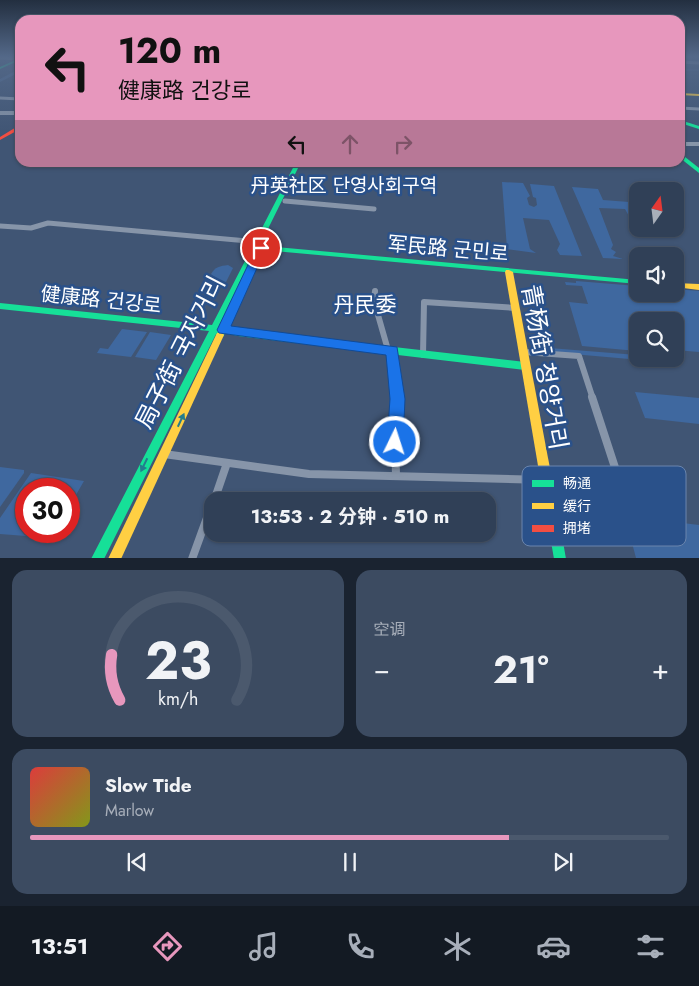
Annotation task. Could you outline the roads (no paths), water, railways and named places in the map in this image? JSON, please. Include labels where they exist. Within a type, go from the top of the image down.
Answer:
[{"type":"street","points":[[685,94],[699,95]]},
{"type":"street","points":[[0,98],[15,99]]},
{"type":"street","points":[[685,108],[699,108]]},
{"type":"street","points":[[0,112],[15,113]]},
{"type":"street","points":[[685,123],[699,128]]},
{"type":"street","points":[[0,138],[15,129]]},
{"type":"street","points":[[685,144],[699,144]]},
{"type":"street","points":[[685,153],[699,165]]},
{"type":"street","points":[[685,158],[699,171]]},
{"type":"street","name":"局子街 국자거리","points":[[114,558],[223,330],[258,246],[297,167]]},
{"type":"street","name":"局子街 국자거리","points":[[97,558],[213,328],[301,167]]},
{"type":"street","points":[[284,201],[374,210]]},
{"type":"street","points":[[0,226],[31,228],[48,223],[258,246]]},
{"type":"street","name":"军民路 군민로","points":[[258,246],[509,272],[629,281]]},
{"type":"street","name":"青杨街 청양거리","points":[[509,272],[543,466]]},
{"type":"street","points":[[684,286],[699,287]]},
{"type":"street","points":[[375,290],[374,301],[390,351],[398,399],[395,434],[396,476]]},
{"type":"street","points":[[423,355],[424,302],[516,308]]},
{"type":"street","name":"健康路 건강로","points":[[0,306],[213,328],[525,366]]},
{"type":"street","points":[[524,352],[579,356],[615,466]]},
{"type":"street","points":[[164,454],[309,474],[522,479]]},
{"type":"street","points":[[217,492],[227,463]]},
{"type":"street","points":[[192,558],[204,527]]},
{"type":"district","name":"丹英社区 단영사회구역","points":[[344,185]]},
{"type":"district","name":"丹民委","points":[[365,305]]}]
